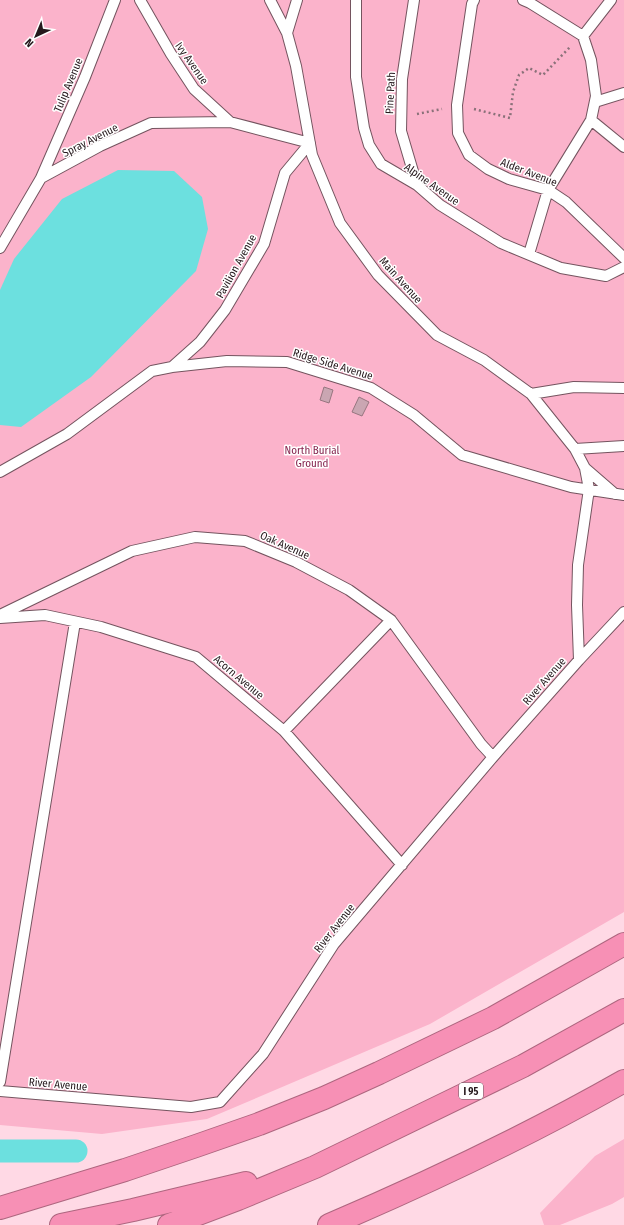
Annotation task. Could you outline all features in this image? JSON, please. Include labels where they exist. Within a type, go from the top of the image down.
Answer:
[{"type":"highway","points":[[0,1208],[125,1170],[196,1146],[259,1124],[324,1098],[492,1018],[624,944]]},
{"type":"highway","name":"I 95","points":[[169,1225],[238,1199],[315,1167],[523,1066],[624,1010]]},
{"type":"highway","points":[[329,1225],[393,1198],[467,1163],[552,1120],[624,1081]]},
{"type":"highway","points":[[61,1225],[133,1210],[315,1167]]},
{"type":"lane","name":"Tulip Avenue","points":[[41,178],[85,77],[115,0]]},
{"type":"lane","name":"Ivy Avenue","points":[[140,0],[171,54],[194,89],[230,122],[310,143]]},
{"type":"lane","name":"Main Avenue","points":[[270,0],[287,33],[296,66],[312,155],[340,223],[378,274],[436,335],[484,360],[531,394],[575,449],[585,468],[619,494]]},
{"type":"lane","points":[[287,33],[297,0]]},
{"type":"lane","name":"Alpine Avenue","points":[[356,0],[356,77],[364,128],[369,145],[381,164],[418,185],[440,205],[501,243],[561,268],[606,276],[624,267]]},
{"type":"lane","name":"Pine Path","points":[[414,0],[402,79],[400,118],[401,131],[418,185]]},
{"type":"lane","name":"Alder Avenue","points":[[474,0],[456,106],[458,133],[469,155],[488,169],[509,179],[548,190],[566,202],[624,258]]},
{"type":"lane","points":[[523,0],[583,36],[592,60],[596,96],[591,120],[548,190],[529,254]]},
{"type":"lane","points":[[583,36],[611,0]]},
{"type":"lane","points":[[595,102],[624,93]]},
{"type":"lane","points":[[591,120],[624,147]]},
{"type":"lane","name":"Spray Avenue","points":[[41,178],[100,146],[151,123],[230,122]]},
{"type":"lane","name":"Pavilion Avenue","points":[[172,367],[200,342],[225,310],[264,244],[285,173],[310,143]]},
{"type":"lane","points":[[0,248],[41,178]]},
{"type":"lane","name":"Ridge Side Avenue","points":[[0,472],[67,434],[152,371],[172,367],[228,361],[288,362],[371,388],[414,415],[462,455],[571,487],[619,494]]},
{"type":"lane","points":[[531,394],[574,386],[624,388]]},
{"type":"lane","points":[[575,449],[624,446]]},
{"type":"lane","points":[[579,660],[577,605],[578,565],[589,489],[585,468]]},
{"type":"lane","name":"Oak Avenue","points":[[0,615],[132,551],[195,537],[245,541],[296,562],[349,590],[391,620],[481,744],[493,757]]},
{"type":"lane","name":"River Avenue","points":[[0,1091],[191,1107],[220,1102],[263,1054],[334,944],[493,757],[579,660],[624,612]]},
{"type":"lane","name":"Acorn Avenue","points":[[0,618],[45,616],[101,627],[196,657],[284,731],[402,865]]},
{"type":"lane","points":[[284,731],[391,620]]},
{"type":"lane","points":[[0,1082],[75,622]]},
{"type":"path","points":[[400,118],[456,106],[510,118],[513,92],[519,75],[529,68],[543,75],[583,36]]},
{"type":"green space","name":"North Burial Ground","points":[[0,0],[624,0],[624,912],[430,1024],[207,1119],[102,1134],[0,1125]]},
{"type":"green space","points":[[624,1139],[624,1197],[612,1204],[560,1225],[544,1225],[540,1213],[595,1156]]},
{"type":"water","points":[[118,170],[174,171],[202,197],[208,229],[196,271],[91,377],[21,427],[0,425],[0,290],[14,259],[62,199]]},
{"type":"building","points":[[324,387],[333,390],[329,403],[320,400]]},
{"type":"building","points":[[359,397],[369,402],[362,416],[352,412]]},
{"type":"waterway","points":[[0,1151],[76,1151]]}]
